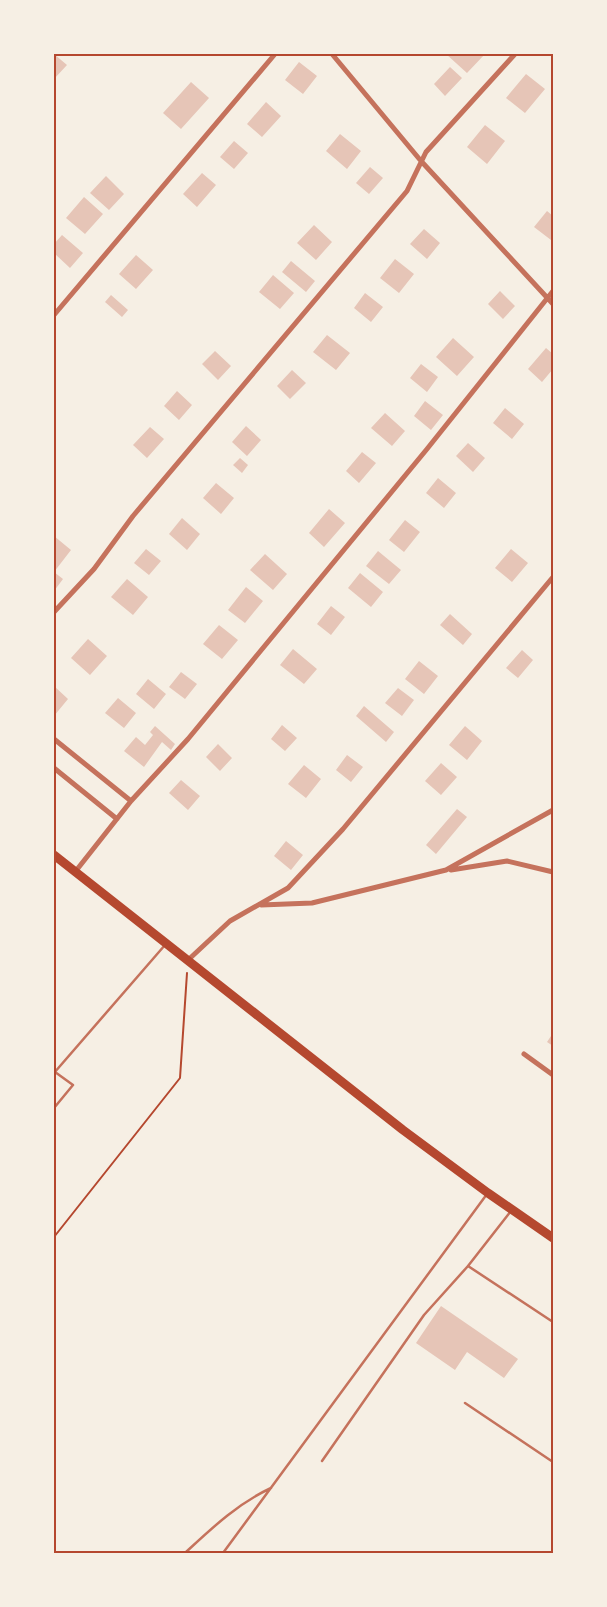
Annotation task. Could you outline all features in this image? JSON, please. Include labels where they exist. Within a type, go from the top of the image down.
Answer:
[{"type":"highway","points":[[54,855],[403,1130],[553,1238]]},
{"type":"street","points":[[54,315],[275,54]]},
{"type":"street","points":[[332,54],[422,161],[553,304]]},
{"type":"street","points":[[54,612],[94,569],[133,516],[406,191],[426,152],[515,54]]},
{"type":"street","points":[[75,872],[131,801],[214,708],[421,456],[553,291]]},
{"type":"street","points":[[187,961],[230,921],[288,888],[343,828],[553,577]]},
{"type":"street","points":[[54,739],[131,801]]},
{"type":"street","points":[[54,768],[117,819]]},
{"type":"street","points":[[446,870],[553,810]]},
{"type":"street","points":[[258,905],[312,903],[446,870],[507,861],[553,872]]},
{"type":"street","points":[[524,1054],[553,1075]]},
{"type":"lane","points":[[54,1108],[73,1085],[54,1073],[166,944]]},
{"type":"lane","points":[[224,1553],[488,1193]]},
{"type":"lane","points":[[322,1461],[424,1315],[468,1266],[512,1210]]},
{"type":"lane","points":[[468,1266],[553,1322]]},
{"type":"lane","points":[[465,1403],[553,1462]]},
{"type":"lane","points":[[185,1553],[222,1519],[253,1497],[272,1487]]},
{"type":"path","points":[[54,1237],[180,1078],[187,961]]},
{"type":"building","points":[[54,54],[67,65],[54,79]]},
{"type":"building","points":[[446,54],[485,54],[467,73]]},
{"type":"building","points":[[299,62],[317,76],[303,94],[285,80]]},
{"type":"building","points":[[450,67],[462,78],[445,96],[434,84]]},
{"type":"building","points":[[526,74],[545,89],[525,113],[506,98]]},
{"type":"building","points":[[191,82],[209,98],[181,129],[163,113]]},
{"type":"building","points":[[266,102],[281,116],[262,137],[247,124]]},
{"type":"building","points":[[485,125],[505,141],[487,164],[467,147]]},
{"type":"building","points":[[340,134],[361,151],[347,169],[326,151]]},
{"type":"building","points":[[234,141],[248,153],[234,169],[220,157]]},
{"type":"building","points":[[370,167],[383,178],[369,194],[356,183]]},
{"type":"building","points":[[202,173],[216,185],[197,207],[183,194]]},
{"type":"building","points":[[106,176],[124,194],[109,210],[90,193]]},
{"type":"building","points":[[84,197],[103,214],[85,234],[66,218]]},
{"type":"building","points":[[547,211],[553,216],[551,240],[534,227]]},
{"type":"building","points":[[314,225],[332,242],[316,260],[297,243]]},
{"type":"building","points":[[424,229],[440,243],[427,259],[410,244]]},
{"type":"building","points":[[62,235],[83,253],[70,268],[54,253],[54,244]]},
{"type":"building","points":[[136,255],[153,270],[136,289],[119,274]]},
{"type":"building","points":[[395,259],[414,274],[399,293],[380,278]]},
{"type":"building","points":[[291,261],[315,281],[306,292],[282,272]]},
{"type":"building","points":[[273,275],[294,293],[280,309],[259,292]]},
{"type":"building","points":[[500,291],[515,306],[503,319],[488,304]]},
{"type":"building","points":[[365,293],[383,307],[371,322],[354,308]]},
{"type":"building","points":[[111,295],[128,310],[122,317],[105,302]]},
{"type":"building","points":[[327,335],[350,353],[336,370],[313,352]]},
{"type":"building","points":[[453,338],[474,357],[457,376],[436,357]]},
{"type":"building","points":[[546,348],[553,354],[553,369],[542,382],[528,369]]},
{"type":"building","points":[[215,351],[231,366],[218,380],[202,364]]},
{"type":"building","points":[[421,364],[438,377],[427,392],[410,378]]},
{"type":"building","points":[[292,370],[306,383],[290,399],[277,386]]},
{"type":"building","points":[[177,391],[192,405],[179,420],[164,406]]},
{"type":"building","points":[[425,401],[443,415],[431,430],[414,416]]},
{"type":"building","points":[[505,408],[524,424],[512,439],[493,423]]},
{"type":"building","points":[[385,413],[405,431],[392,446],[371,428]]},
{"type":"building","points":[[246,426],[261,440],[247,456],[232,442]]},
{"type":"building","points":[[150,427],[164,439],[147,458],[133,445]]},
{"type":"building","points":[[468,443],[485,458],[473,472],[456,456]]},
{"type":"building","points":[[362,452],[376,463],[359,483],[346,471]]},
{"type":"building","points":[[240,458],[248,465],[242,473],[233,465]]},
{"type":"building","points":[[438,478],[456,493],[444,508],[426,493]]},
{"type":"building","points":[[216,483],[234,498],[221,514],[203,498]]},
{"type":"building","points":[[329,509],[345,523],[324,547],[309,533]]},
{"type":"building","points":[[182,518],[200,534],[187,550],[169,534]]},
{"type":"building","points":[[405,520],[420,532],[404,552],[389,540]]},
{"type":"building","points":[[54,536],[71,550],[54,572]]},
{"type":"building","points":[[146,549],[161,561],[149,575],[134,563]]},
{"type":"building","points":[[511,549],[528,563],[512,582],[495,568]]},
{"type":"building","points":[[378,551],[401,570],[389,584],[366,566]]},
{"type":"building","points":[[265,554],[287,574],[273,590],[250,570]]},
{"type":"building","points":[[54,572],[63,579],[54,591]]},
{"type":"building","points":[[360,573],[383,592],[371,607],[348,588]]},
{"type":"building","points":[[127,579],[148,597],[133,615],[111,597]]},
{"type":"building","points":[[246,587],[263,601],[245,623],[228,610]]},
{"type":"building","points":[[331,606],[345,617],[331,635],[317,624]]},
{"type":"building","points":[[450,614],[472,634],[463,645],[440,625]]},
{"type":"building","points":[[219,625],[238,640],[222,659],[203,644]]},
{"type":"building","points":[[88,639],[107,656],[90,675],[71,658]]},
{"type":"building","points":[[293,649],[317,669],[304,684],[280,665]]},
{"type":"building","points":[[522,650],[533,660],[518,678],[506,668]]},
{"type":"building","points":[[419,661],[438,676],[424,694],[405,679]]},
{"type":"building","points":[[181,672],[197,684],[185,699],[169,687]]},
{"type":"building","points":[[148,679],[166,694],[154,709],[136,694]]},
{"type":"building","points":[[54,686],[68,699],[54,716]]},
{"type":"building","points":[[398,688],[414,700],[402,716],[385,703]]},
{"type":"building","points":[[118,698],[136,713],[124,728],[105,713]]},
{"type":"building","points":[[364,706],[394,732],[386,742],[356,716]]},
{"type":"building","points":[[282,725],[297,738],[285,751],[271,739]]},
{"type":"building","points":[[155,726],[175,744],[171,750],[162,742],[144,767],[124,751],[136,737],[145,745],[153,735],[150,732]]},
{"type":"building","points":[[465,726],[482,741],[467,760],[449,745]]},
{"type":"building","points":[[218,744],[232,758],[220,771],[206,757]]},
{"type":"building","points":[[347,755],[363,767],[351,782],[336,770]]},
{"type":"building","points":[[441,763],[457,777],[441,795],[425,781]]},
{"type":"building","points":[[304,765],[321,779],[306,798],[288,784]]},
{"type":"building","points":[[181,780],[200,796],[188,810],[169,793]]},
{"type":"building","points":[[457,809],[467,817],[436,854],[426,845]]},
{"type":"building","points":[[286,841],[303,855],[291,870],[274,856]]},
{"type":"building","points":[[553,1033],[553,1046],[547,1042]]},
{"type":"building","points":[[441,1306],[518,1359],[504,1378],[467,1352],[455,1370],[416,1343]]}]
